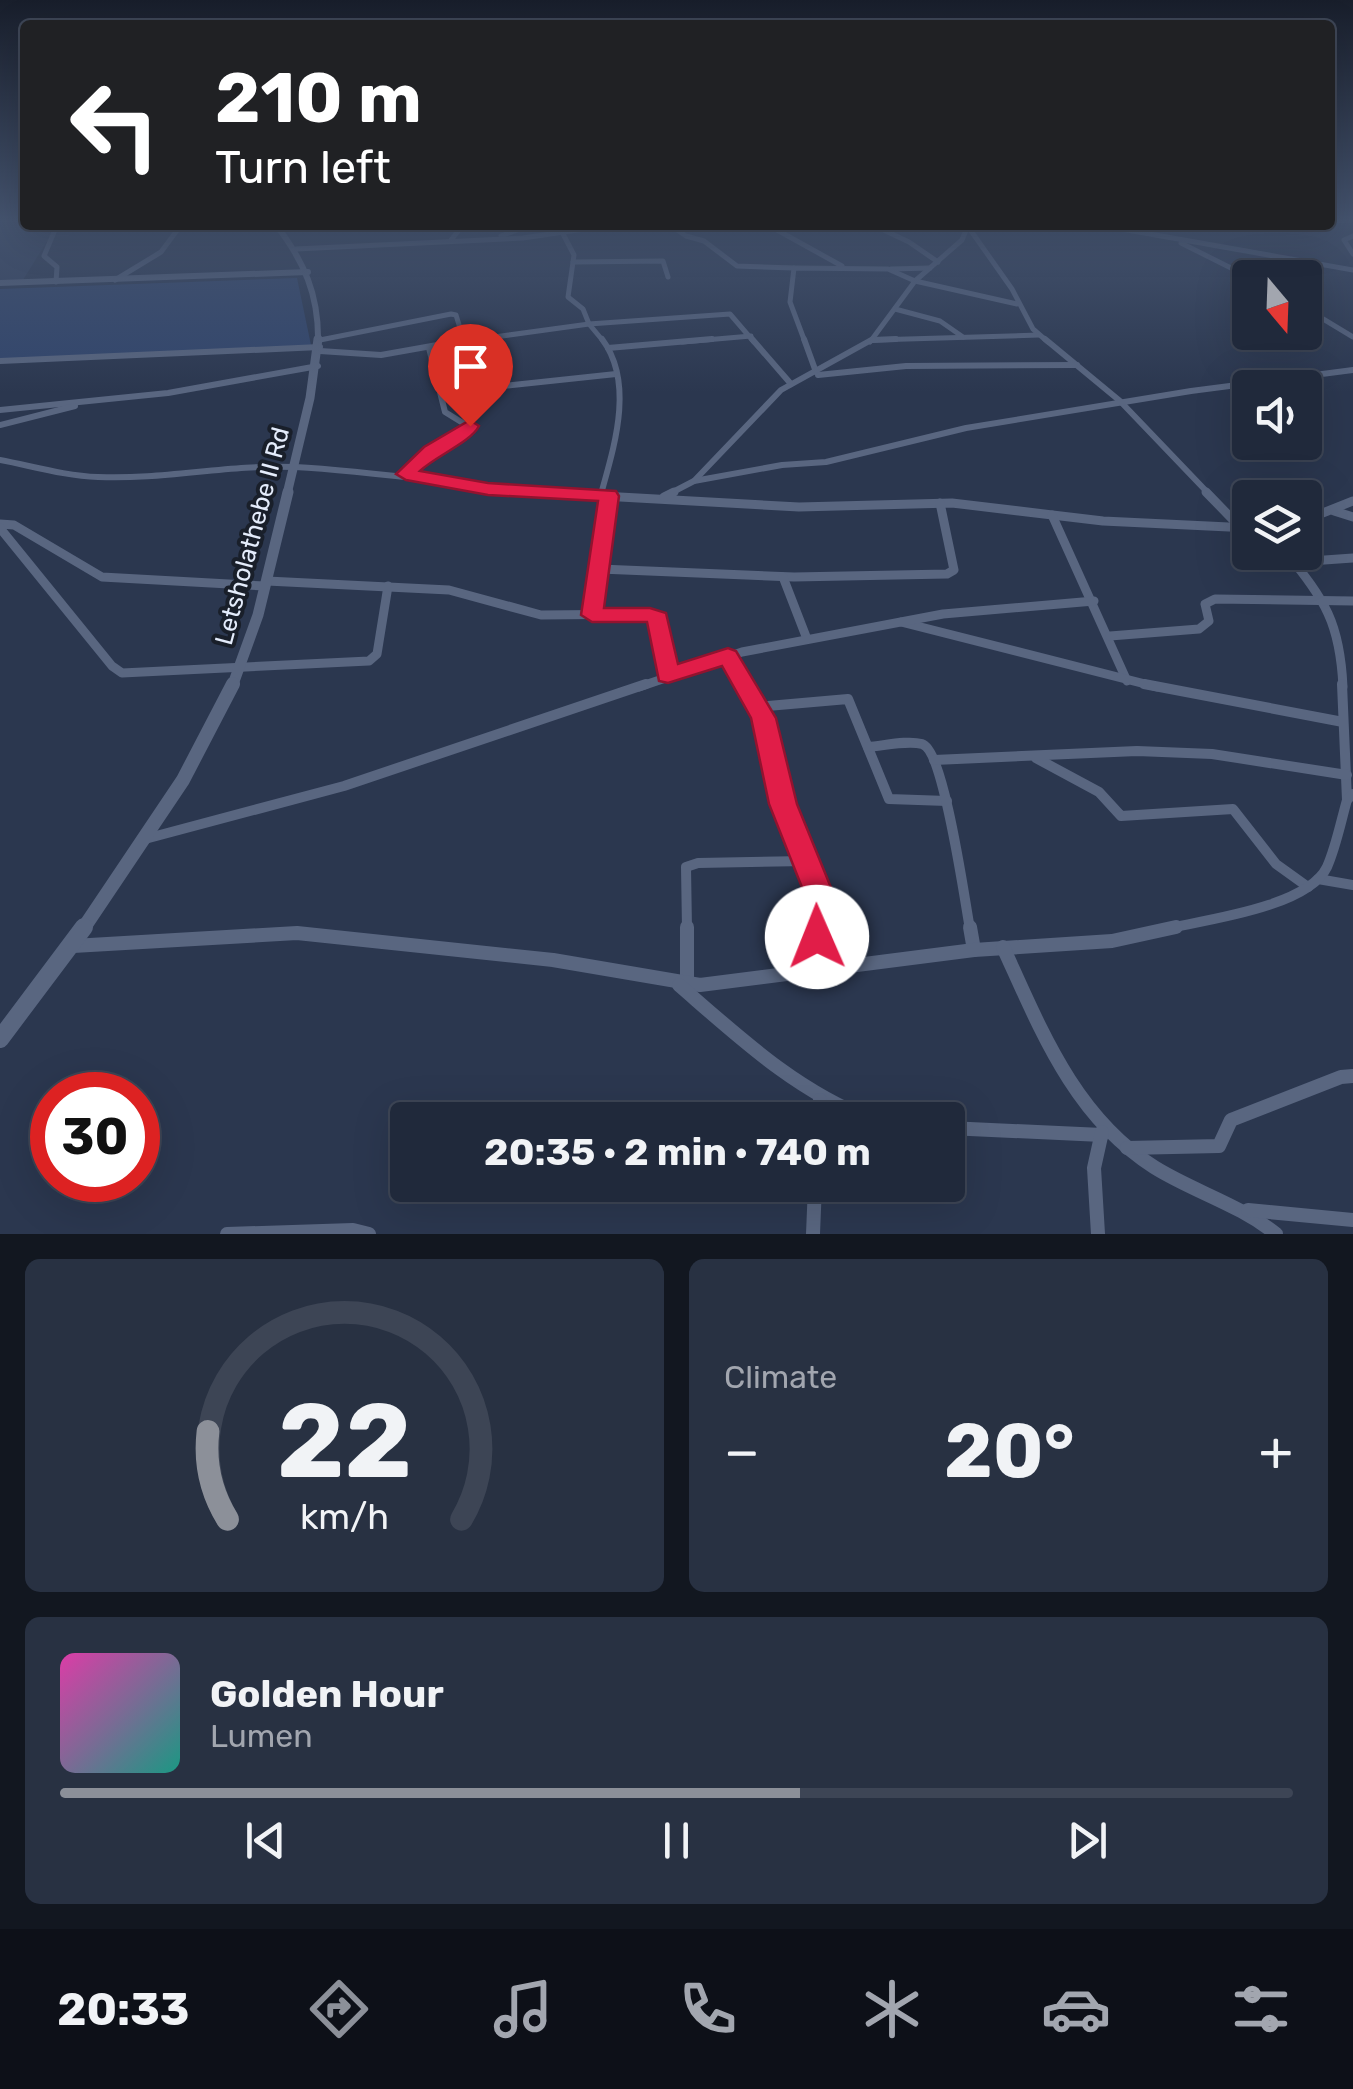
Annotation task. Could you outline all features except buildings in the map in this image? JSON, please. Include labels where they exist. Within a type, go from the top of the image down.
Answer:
[{"type":"street","points":[[56,282],[57,278]]},
{"type":"street","points":[[115,280],[119,278]]},
{"type":"street","points":[[0,284],[173,278]]},
{"type":"street","name":"Letsholathebe II Rd","points":[[0,1039],[146,838],[198,756],[240,668],[266,583],[318,366],[320,346],[309,278]]},
{"type":"street","points":[[571,278],[568,296],[583,309],[588,324],[608,348],[616,374],[616,413],[592,615]]},
{"type":"street","points":[[793,278],[790,302],[816,372]]},
{"type":"street","points":[[908,278],[1017,304]]},
{"type":"street","points":[[694,482],[773,397],[873,340],[920,278]]},
{"type":"street","points":[[1005,278],[1017,304],[1040,335],[1124,404],[1232,515]]},
{"type":"street","points":[[895,309],[940,321],[962,337]]},
{"type":"street","points":[[0,361],[320,346],[454,314],[464,340]]},
{"type":"street","points":[[320,346],[368,358],[464,340],[588,324],[728,314],[792,384]]},
{"type":"street","points":[[1322,318],[1351,334]]},
{"type":"street","points":[[873,340],[1040,335]]},
{"type":"street","points":[[608,348],[751,336]]},
{"type":"street","points":[[480,338],[496,382],[503,386],[616,374]]},
{"type":"street","points":[[406,474],[430,451],[470,428],[445,412],[429,348]]},
{"type":"street","points":[[0,410],[184,390],[318,366]]},
{"type":"street","points":[[808,377],[906,366],[1080,366]]},
{"type":"street","points":[[433,371],[490,368]]},
{"type":"street","points":[[660,499],[694,482],[763,468],[840,460],[966,428],[1191,391],[1353,370]]},
{"type":"street","points":[[0,425],[102,399]]},
{"type":"street","points":[[0,460],[95,477],[167,475],[236,466],[293,467],[406,474],[476,488],[799,507],[940,503],[1052,516],[1232,527]]},
{"type":"street","points":[[1322,514],[1353,501]]},
{"type":"street","points":[[600,569],[783,577],[951,573],[940,503]]},
{"type":"street","points":[[1334,510],[1353,517]]},
{"type":"street","points":[[1052,516],[1094,600],[1128,681]]},
{"type":"street","points":[[0,526],[14,525],[102,577],[124,581],[388,586],[450,590],[541,616],[650,614],[658,618],[668,675]]},
{"type":"street","points":[[0,526],[115,670],[147,674],[374,659],[388,586]]},
{"type":"street","points":[[1322,557],[1353,558]]},
{"type":"street","points":[[71,946],[297,932],[554,960],[681,983],[1003,947],[1129,938],[1260,908],[1313,883],[1331,859],[1350,797],[1343,722],[1347,652],[1324,600],[1302,570]]},
{"type":"street","points":[[783,577],[806,639]]},
{"type":"street","points":[[1110,636],[1199,629],[1208,621],[1205,604],[1215,599],[1353,601]]},
{"type":"street","points":[[146,838],[344,786],[728,656],[957,612],[1094,600]]},
{"type":"street","points":[[898,622],[1128,681],[1343,722]]},
{"type":"street","points":[[728,656],[757,707],[774,756],[783,804],[818,890],[818,968]]},
{"type":"street","points":[[757,707],[846,698],[889,798],[947,801]]},
{"type":"street","points":[[868,747],[922,744],[930,749],[947,801],[974,950]]},
{"type":"street","points":[[934,760],[1120,751],[1212,754],[1347,775]]},
{"type":"street","points":[[1034,757],[1100,792],[1121,816],[1226,806],[1234,809],[1285,874],[1313,883],[1353,885]]},
{"type":"street","points":[[681,983],[686,867],[698,863],[806,861]]},
{"type":"street","points":[[1003,947],[1068,1083],[1102,1132],[1160,1170],[1246,1210],[1276,1234]]},
{"type":"street","points":[[681,983],[825,1102]]},
{"type":"street","points":[[1125,1148],[1219,1146],[1231,1120],[1340,1077],[1353,1076]]},
{"type":"street","points":[[965,1128],[1102,1132]]},
{"type":"street","points":[[1098,1234],[1094,1168],[1102,1132]]},
{"type":"street","points":[[812,1234],[814,1202]]},
{"type":"street","points":[[1246,1210],[1353,1220]]},
{"type":"street","points":[[227,1234],[353,1230],[369,1234]]},
{"type":"shaded area","points":[[297,278],[311,345],[0,360],[0,289]]},
{"type":"route","points":[[470,426],[430,451],[406,474],[488,489],[609,496],[592,615],[650,614],[658,618],[668,675],[728,656],[763,718],[783,804],[818,890],[817,937]]}]
